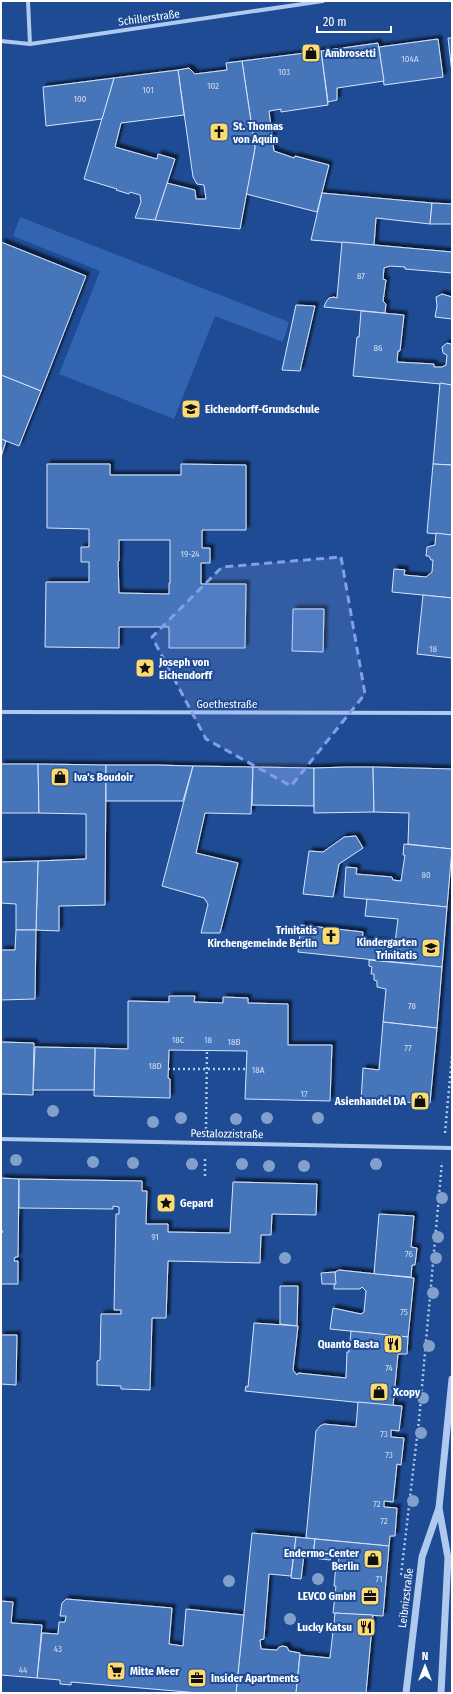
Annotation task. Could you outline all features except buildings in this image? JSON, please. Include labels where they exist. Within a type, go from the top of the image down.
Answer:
[{"type":"street","points":[[28,1],[30,44]]},
{"type":"street","name":"Schillerstraße","points":[[1,42],[30,44],[323,1]]},
{"type":"street","name":"Goethestraße","points":[[1,712],[452,713]]},
{"type":"street","name":"Pestalozzistraße","points":[[1,1139],[452,1148]]},
{"type":"street","name":"Leibnizstraße","points":[[406,1693],[422,1557],[439,1508],[452,1380]]},
{"type":"street","name":"Leibnizstraße","points":[[439,1508],[448,1558],[441,1693]]},
{"type":"path","points":[[206,1110],[207,1050]]},
{"type":"path","points":[[445,1131],[452,1056]]},
{"type":"path","points":[[168,1068],[246,1069]]},
{"type":"path","points":[[401,1576],[419,1420],[441,1171]]},
{"type":"highlighted area","points":[[341,557],[365,694],[291,786],[206,739],[152,637],[222,567]]},
{"type":"shaded area","points":[[20,217],[289,322],[283,342],[215,316],[174,419],[59,374],[100,271],[13,236]]},
{"type":"place","name":"Ambrosetti","points":[[311,53]]},
{"type":"place","name":"St. Thomas von Aquin","points":[[219,132]]},
{"type":"place","name":"Eichendorff-Grundschule","points":[[191,409]]},
{"type":"place","name":"Joseph von Eichendorff","points":[[145,668]]},
{"type":"place","name":"Iva's Boudoir","points":[[60,777]]},
{"type":"place","name":"Trinitatis Kirchengemeinde Berlin","points":[[331,936]]},
{"type":"place","name":"Kindergarten Trinitatis","points":[[431,948]]},
{"type":"place","name":"Asienhandel DA","points":[[420,1101]]},
{"type":"place","name":"Gepard","points":[[166,1203]]},
{"type":"place","name":"Quanto Basta","points":[[393,1344]]},
{"type":"place","name":"Xcopy","points":[[379,1392]]},
{"type":"place","name":"Endermo-Center Berlin","points":[[373,1559]]},
{"type":"place","name":"LEVCO GmbH","points":[[370,1596]]},
{"type":"place","name":"Lucky Katsu","points":[[366,1627]]},
{"type":"place","name":"Mitte Meer","points":[[116,1671]]},
{"type":"place","name":"Insider Apartments","points":[[197,1678]]}]
